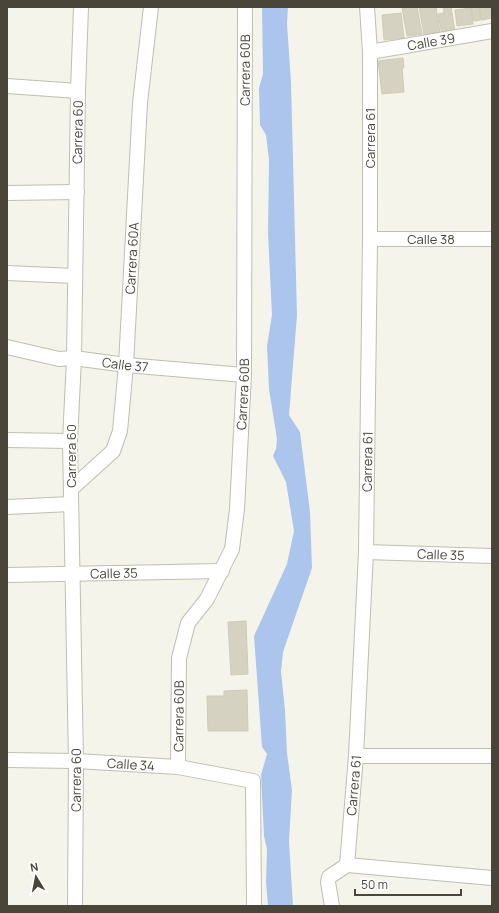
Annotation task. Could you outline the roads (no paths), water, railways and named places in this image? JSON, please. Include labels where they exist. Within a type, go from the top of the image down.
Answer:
[{"type":"street","name":"Carrera 60","points":[[75,906],[76,761],[70,441],[74,358],[78,91],[81,7]]},
{"type":"street","name":"Carrera 60A","points":[[71,489],[112,451],[120,431],[126,365],[140,103],[151,7]]},
{"type":"street","name":"Carrera 60B","points":[[178,767],[179,658],[188,623],[207,599],[222,572],[232,549],[237,509],[244,375],[245,7]]},
{"type":"street","name":"Carrera 61","points":[[347,865],[356,756],[366,552],[370,240],[370,52],[367,7]]},
{"type":"street","name":"Calle 39","points":[[370,52],[492,31]]},
{"type":"street","points":[[7,86],[78,91]]},
{"type":"street","points":[[7,193],[76,192]]},
{"type":"street","name":"Calle 38","points":[[370,240],[492,239]]},
{"type":"street","points":[[7,273],[75,276]]},
{"type":"street","name":"Calle 37","points":[[7,347],[59,359],[74,358],[126,365],[244,375]]},
{"type":"street","points":[[7,440],[70,441]]},
{"type":"street","points":[[7,507],[71,504]]},
{"type":"street","name":"Calle 35","points":[[366,552],[492,556]]},
{"type":"street","name":"Calle 35","points":[[7,575],[222,572]]},
{"type":"street","points":[[356,756],[492,756]]},
{"type":"street","name":"Calle 34","points":[[7,760],[76,761],[178,767],[253,781],[254,906]]},
{"type":"street","points":[[332,906],[328,882],[329,876],[347,865],[492,878]]},
{"type":"water","points":[[262,7],[288,7],[287,24],[291,82],[297,315],[289,415],[300,432],[310,512],[312,568],[283,652],[281,672],[287,753],[292,790],[289,841],[293,906],[268,906],[266,882],[267,849],[264,836],[261,775],[267,754],[262,747],[254,636],[287,564],[294,531],[286,482],[273,456],[276,449],[277,439],[269,389],[267,346],[272,315],[268,233],[269,160],[266,135],[260,125],[259,88],[263,74]]}]
